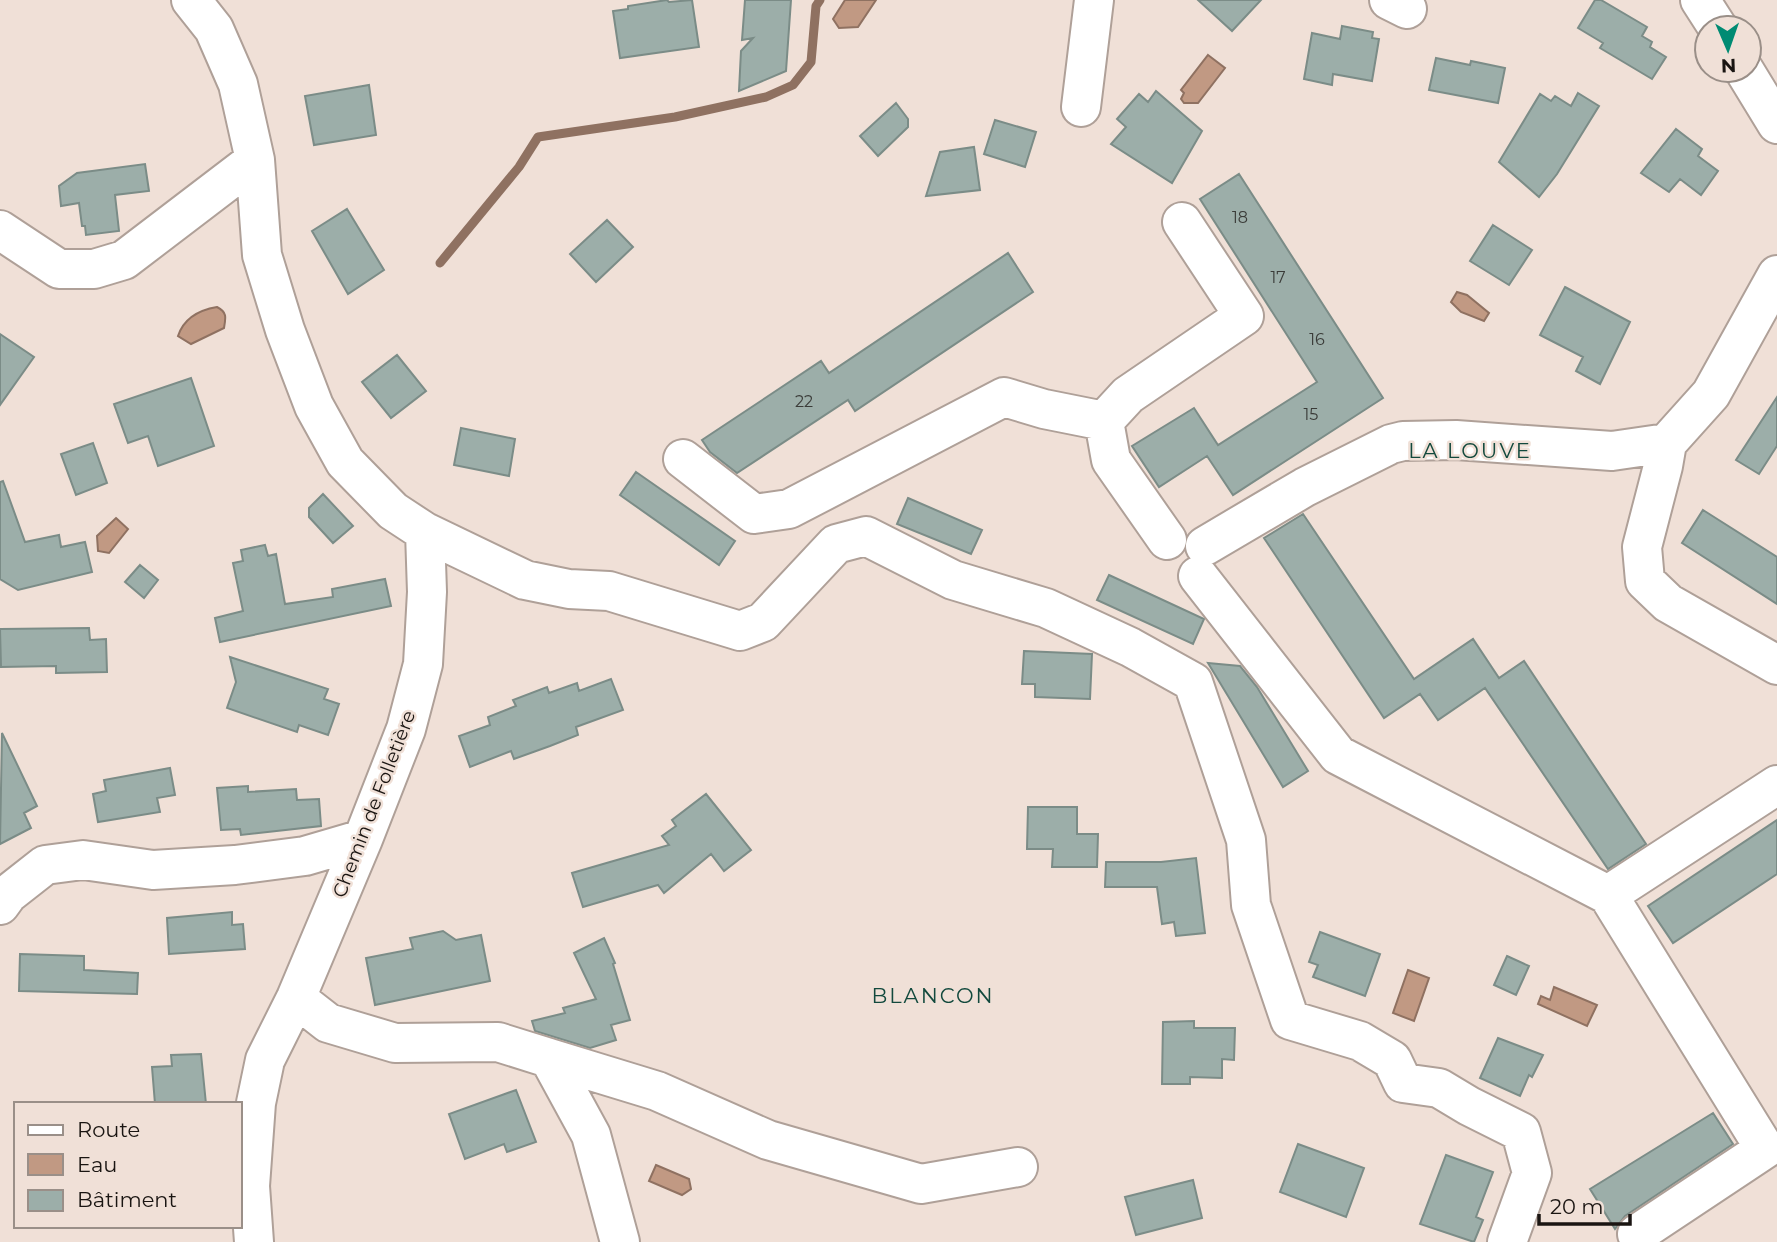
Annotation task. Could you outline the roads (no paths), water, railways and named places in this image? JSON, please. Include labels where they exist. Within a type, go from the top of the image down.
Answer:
[{"type":"street","points":[[191,0],[214,29],[238,84],[255,160],[262,255],[285,330],[314,406],[345,462],[393,511],[425,532],[525,580],[569,589],[609,591],[740,631],[762,622],[836,544],[866,536],[953,580],[1046,608],[1130,647],[1193,682],[1246,840],[1251,905],[1290,1020],[1360,1041],[1392,1059],[1403,1083],[1439,1088],[1521,1132],[1532,1173],[1507,1242]]},
{"type":"street","points":[[1081,107],[1094,0]]},
{"type":"street","points":[[1753,84],[1777,124]]},
{"type":"street","points":[[0,230],[59,269],[94,269],[124,260],[255,160]]},
{"type":"street","points":[[1104,421],[1128,395],[1244,316],[1181,222]]},
{"type":"street","points":[[1777,275],[1711,394],[1667,443],[1642,547],[1645,581],[1668,603],[1777,665]]},
{"type":"street","points":[[683,459],[754,514],[789,509],[1004,397],[1044,409],[1104,421]]},
{"type":"street","points":[[1104,421],[1111,460],[1167,540],[1185,533],[1200,540],[1201,561],[1338,755],[1608,895],[1765,1149],[1637,1234]]},
{"type":"street","points":[[1201,561],[1305,486],[1391,444],[1403,441],[1456,440],[1612,450],[1667,443]]},
{"type":"street","name":"Chemin de Folletière","points":[[254,1242],[250,1186],[256,1103],[265,1060],[296,998],[406,729],[423,664],[427,592],[425,532]]},
{"type":"street","points":[[1608,895],[1777,785]]},
{"type":"street","points":[[0,905],[8,894],[45,865],[82,860],[153,870],[235,865],[304,856],[363,839]]},
{"type":"street","points":[[296,998],[328,1023],[395,1043],[498,1042],[657,1091],[768,1140],[921,1184],[1018,1167]]},
{"type":"street","points":[[549,1058],[591,1135],[620,1242]]},
{"type":"water","points":[[845,0],[876,0],[858,27],[839,28],[833,19]]},
{"type":"water","points":[[1208,55],[1225,68],[1198,103],[1184,103],[1181,99],[1184,93],[1181,90]]},
{"type":"water","points":[[1457,292],[1467,295],[1489,313],[1484,321],[1461,312],[1451,302]]},
{"type":"water","points":[[217,307],[225,315],[224,328],[191,344],[178,336],[184,324],[193,316]]},
{"type":"water","points":[[116,518],[128,529],[109,553],[98,551],[97,536]]},
{"type":"water","points":[[1408,970],[1429,978],[1414,1021],[1393,1013]]},
{"type":"water","points":[[1554,987],[1597,1005],[1587,1026],[1538,1004],[1541,996],[1550,1000]]},
{"type":"water","points":[[656,1165],[689,1179],[691,1189],[682,1195],[649,1181]]},
{"type":"waterway","points":[[440,263],[519,167],[538,137],[675,117],[766,97],[793,85],[811,62],[816,6],[820,0]]},
{"type":"district","name":"LA LOUVE","points":[[1470,450]]},
{"type":"district","name":"BLANCON","points":[[933,995]]}]
